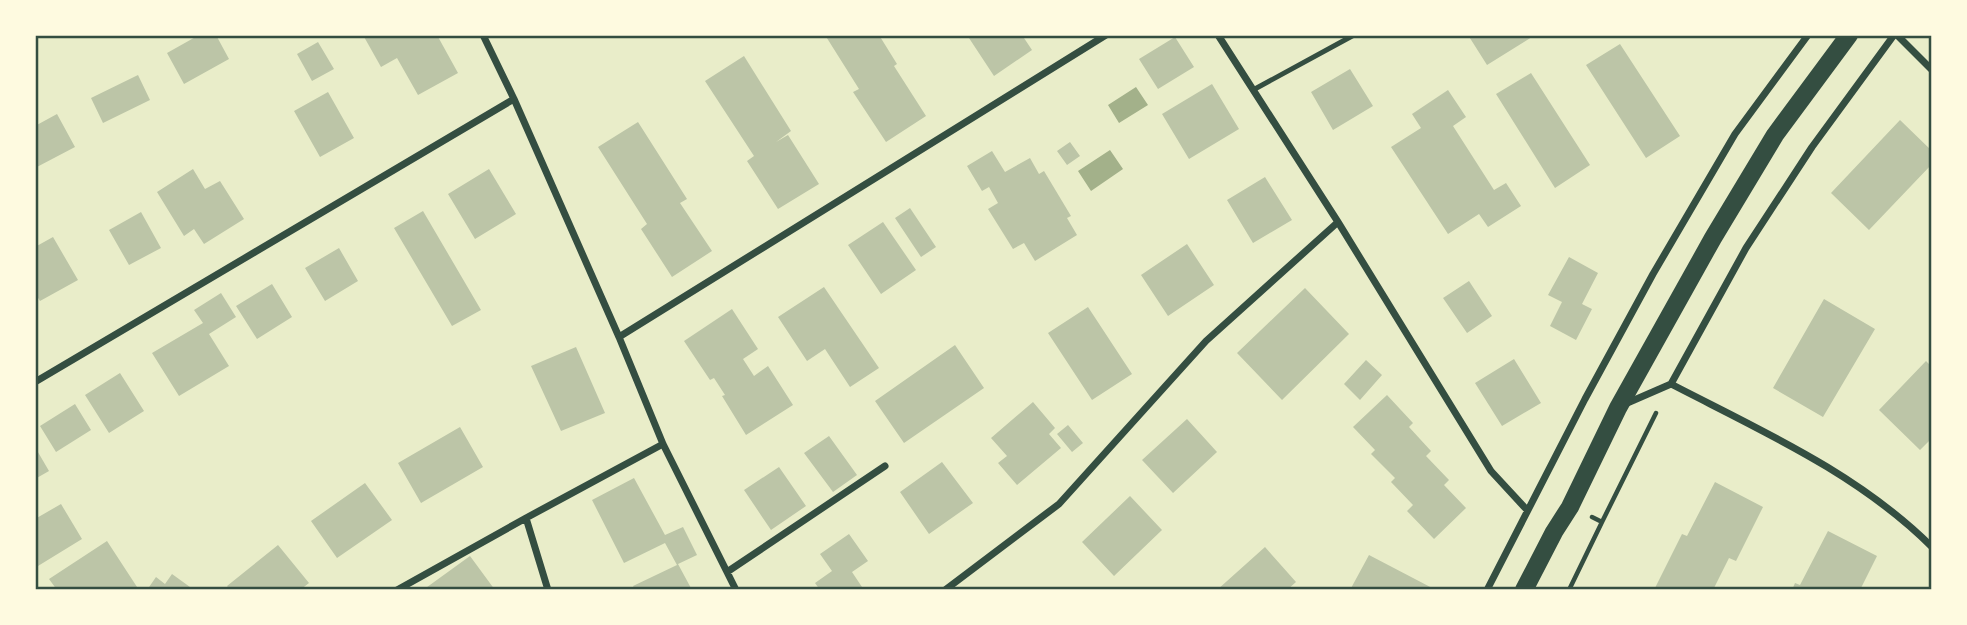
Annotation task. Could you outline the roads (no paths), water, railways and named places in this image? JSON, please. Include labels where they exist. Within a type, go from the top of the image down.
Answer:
[{"type":"main road","points":[[1524,590],[1570,507],[1618,408],[1713,238],[1775,135],[1849,35]]},
{"type":"street","points":[[484,35],[619,337],[663,444],[737,590]]},
{"type":"street","points":[[619,337],[1106,35]]},
{"type":"street","points":[[1218,35],[1338,222],[1491,471],[1527,510]]},
{"type":"street","points":[[1487,590],[1653,274],[1735,134],[1808,35]]},
{"type":"street","points":[[1618,408],[1671,384],[1746,248],[1812,147],[1895,35],[1932,70]]},
{"type":"street","points":[[35,382],[514,99]]},
{"type":"street","points":[[945,590],[1059,504],[1206,341],[1338,222]]},
{"type":"street","points":[[1671,384],[1830,467],[1908,523],[1932,548]]},
{"type":"street","points":[[397,590],[663,444]]},
{"type":"street","points":[[727,572],[885,466]]},
{"type":"street","points":[[526,518],[548,590]]},
{"type":"lane","points":[[1253,90],[1354,35]]}]
